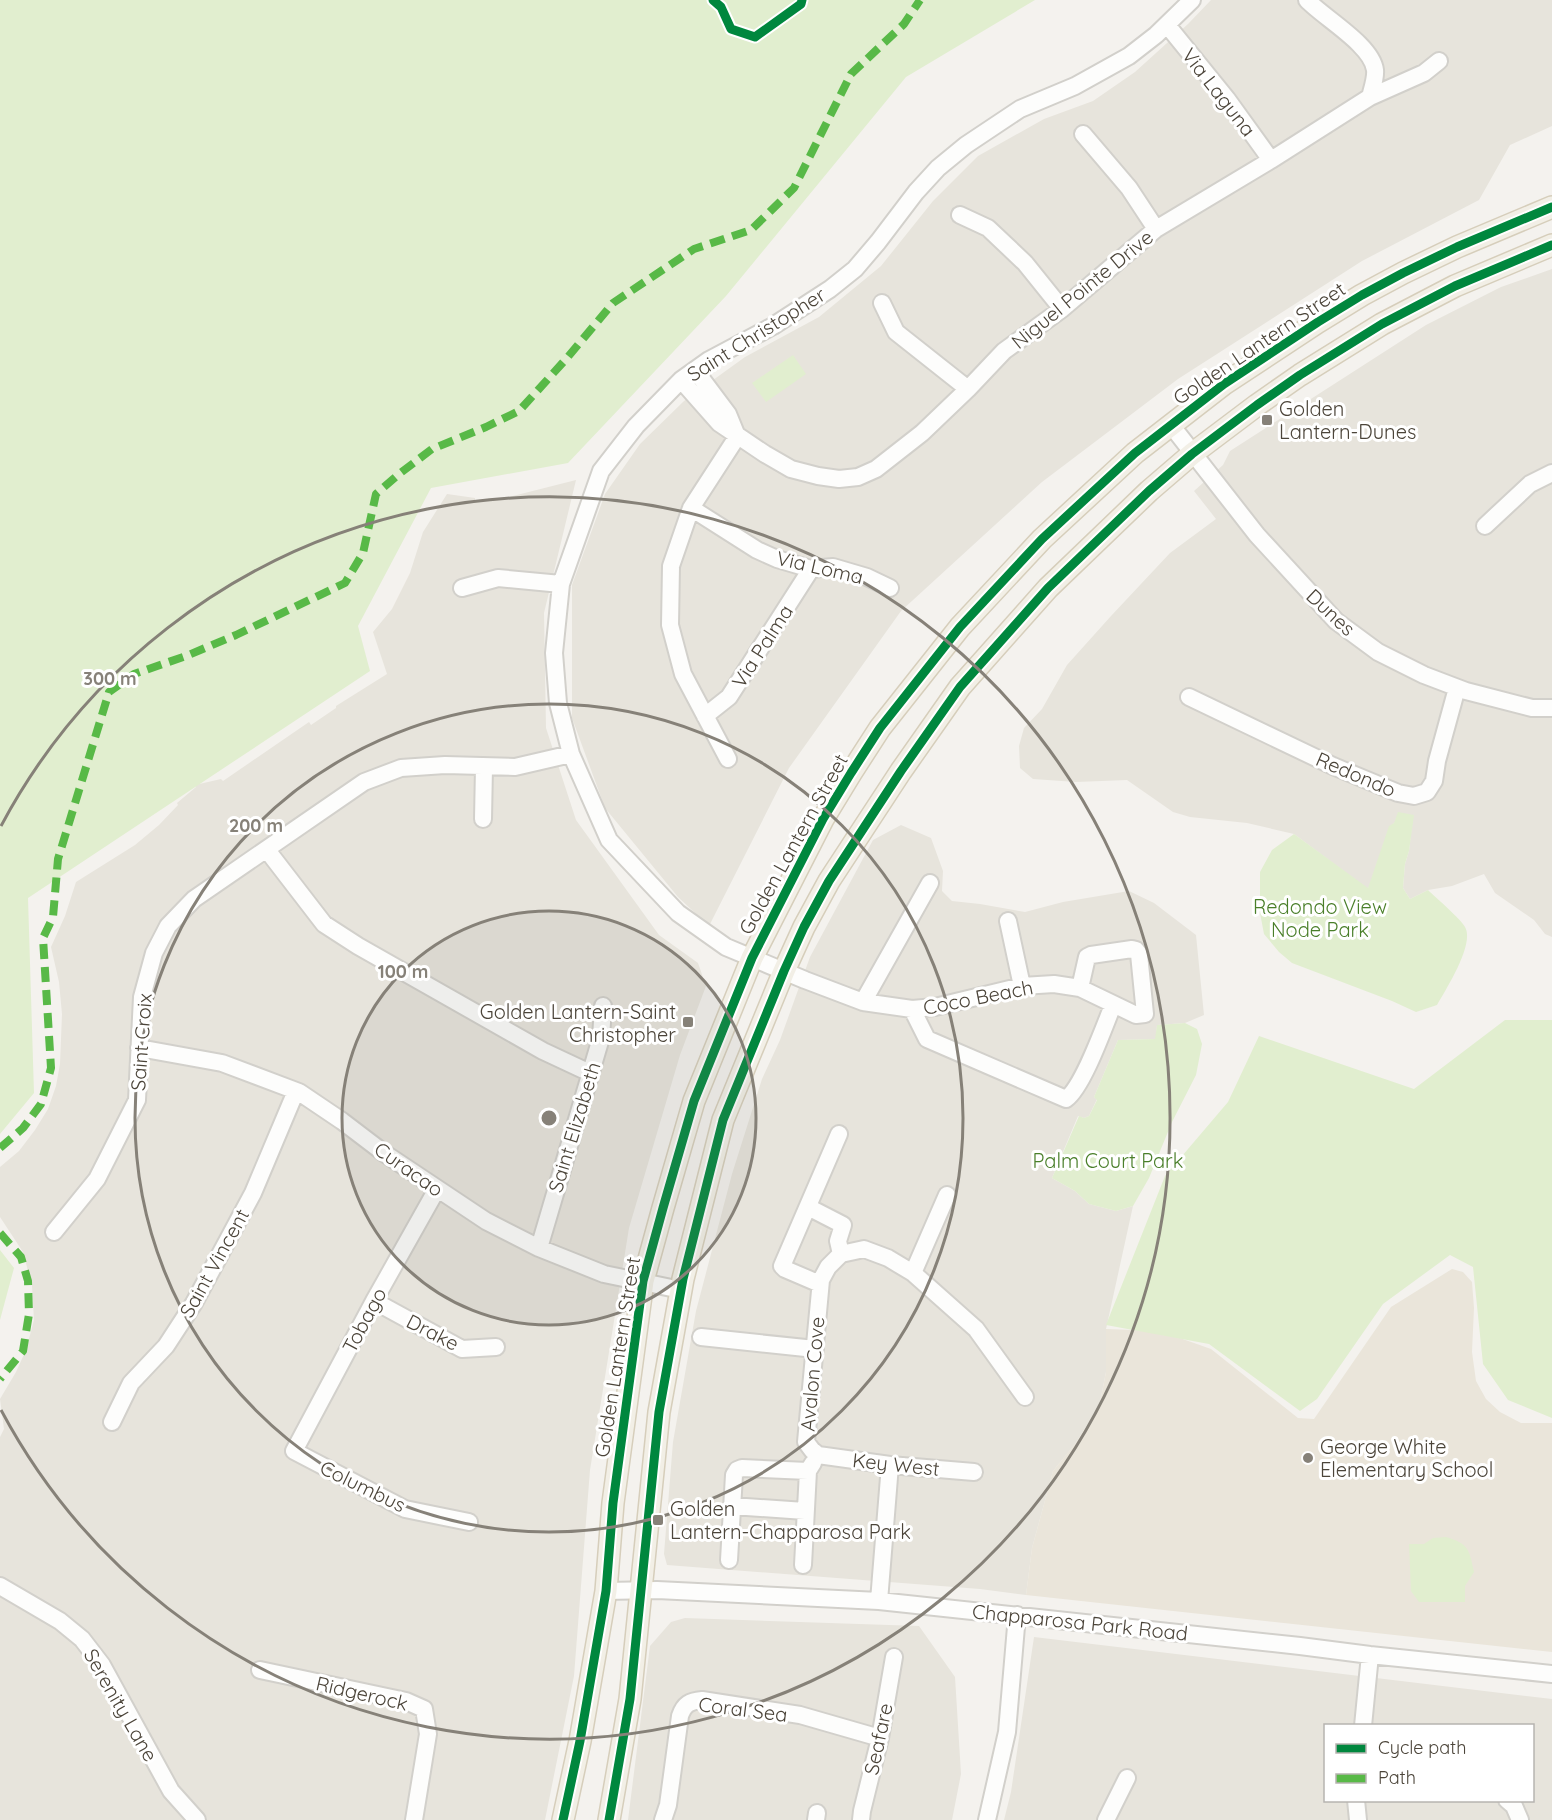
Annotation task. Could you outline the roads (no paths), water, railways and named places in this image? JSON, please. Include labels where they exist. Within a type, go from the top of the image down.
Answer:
[{"type":"main road","name":"Golden Lantern Street","points":[[563,1820],[580,1741],[606,1591],[613,1503],[643,1281],[694,1101],[752,958],[823,819],[880,728],[960,627],[1042,539],[1135,453],[1224,384],[1362,295],[1439,256],[1552,207]]},
{"type":"main road","points":[[609,1820],[630,1699],[659,1412],[681,1290],[723,1120],[804,927],[847,852],[960,687],[1062,574],[1141,498],[1192,454],[1300,375],[1382,324],[1455,286],[1552,245]]},
{"type":"street","name":"Saint Christopher","points":[[912,1009],[863,1002],[726,947],[678,913],[609,840],[571,754],[558,703],[554,653],[561,584],[601,471],[636,426],[681,380],[710,360],[773,326],[830,289],[855,269],[916,192],[938,168],[966,145],[1020,109],[1075,86],[1130,56],[1192,0]]},
{"type":"street","points":[[1307,0],[1371,56],[1375,70],[1370,98]]},
{"type":"street","name":"Via Laguna","points":[[1167,25],[1227,99],[1271,160]]},
{"type":"street","name":"Niguel Pointe Drive","points":[[681,380],[719,423],[737,437],[791,469],[838,479],[858,477],[876,469],[922,433],[1004,351],[1062,309],[1156,229],[1370,98],[1424,73],[1439,61]]},
{"type":"street","points":[[1083,134],[1130,188],[1156,229]]},
{"type":"street","points":[[960,215],[988,228],[1025,263],[1062,309]]},
{"type":"street","points":[[882,303],[896,332],[968,389]]},
{"type":"street","points":[[695,370],[728,414],[737,437],[690,508],[671,566],[670,625],[683,674],[728,759]]},
{"type":"street","name":"Dunes","points":[[1171,425],[1257,535],[1336,621],[1378,652],[1424,675],[1457,688],[1532,708],[1552,708]]},
{"type":"street","points":[[1485,526],[1530,484],[1552,473]]},
{"type":"street","name":"Via Loma","points":[[690,508],[757,550],[777,559],[811,569],[833,567],[867,577],[890,588]]},
{"type":"street","name":"Via Palma","points":[[705,716],[729,697],[811,569]]},
{"type":"street","points":[[462,588],[498,578],[561,584]]},
{"type":"street","name":"Redondo","points":[[1189,697],[1333,766],[1398,793],[1414,796],[1427,792],[1434,781],[1437,761],[1457,688]]},
{"type":"street","name":"Saint Croix","points":[[54,1232],[97,1179],[137,1100],[142,997],[154,953],[168,926],[194,899],[364,782],[392,771],[401,768],[445,765],[515,767],[571,754]]},
{"type":"street","points":[[483,819],[484,767]]},
{"type":"street","points":[[267,849],[324,924],[358,946],[543,1051],[590,1073]]},
{"type":"street","points":[[863,1002],[930,882]]},
{"type":"street","points":[[1008,921],[1022,986]]},
{"type":"street","name":"Coco Beach","points":[[912,1009],[935,1007],[1022,986],[1054,984],[1080,988],[1136,1015],[1145,1014],[1139,954],[1132,949],[1087,957],[1080,988]]},
{"type":"street","points":[[912,1009],[927,1040],[1066,1099],[1080,1081],[1113,1005]]},
{"type":"street","name":"Saint Elizabeth","points":[[539,1248],[601,1038],[603,1006]]},
{"type":"street","name":"Curacao","points":[[140,1048],[222,1063],[296,1091],[486,1221],[539,1248],[604,1274],[681,1290]]},
{"type":"street","name":"Saint Vincent","points":[[112,1422],[131,1383],[166,1346],[194,1303],[253,1193],[296,1091]]},
{"type":"street","points":[[820,1284],[782,1266],[839,1134]]},
{"type":"street","name":"Tobago","points":[[294,1451],[374,1301],[438,1189]]},
{"type":"street","points":[[913,1273],[947,1195]]},
{"type":"street","points":[[808,1207],[843,1225],[838,1241],[841,1254],[864,1249],[888,1258],[913,1273],[976,1329],[1025,1397]]},
{"type":"street","name":"Avalon Cove","points":[[808,1471],[819,1455],[806,1442],[820,1284],[828,1267],[841,1254]]},
{"type":"street","name":"Drake","points":[[374,1301],[462,1349],[496,1347]]},
{"type":"street","points":[[701,1337],[815,1349]]},
{"type":"street","name":"Columbus","points":[[294,1451],[405,1509],[469,1522]]},
{"type":"street","name":"Key West","points":[[819,1455],[890,1465],[974,1472]]},
{"type":"street","points":[[879,1601],[890,1465]]},
{"type":"street","points":[[729,1560],[734,1475],[737,1470],[741,1468],[808,1471],[803,1565]]},
{"type":"street","points":[[732,1506],[805,1511]]},
{"type":"street","name":"Serenity Lane","points":[[0,1586],[60,1621],[82,1639],[102,1665],[171,1791],[192,1819]]},
{"type":"street","name":"Chapparosa Park Road","points":[[606,1591],[879,1601],[1552,1674]]},
{"type":"street","points":[[987,1820],[1007,1732],[1017,1615]]},
{"type":"street","points":[[1363,1724],[1370,1655]]},
{"type":"street","name":"Seafare","points":[[861,1820],[880,1738],[894,1657]]},
{"type":"street","name":"Ridgerock","points":[[260,1670],[406,1701],[424,1709],[428,1734],[414,1820]]},
{"type":"street","name":"Coral Sea","points":[[663,1820],[668,1805],[680,1716],[682,1709],[691,1701],[702,1700],[800,1716],[880,1738]]},
{"type":"street","points":[[1106,1820],[1127,1778]]},
{"type":"street","points":[[1356,1802],[1358,1820]]},
{"type":"street","points":[[1509,1802],[1514,1806],[1520,1820]]},
{"type":"place","name":"Golden Lantern-Dunes","points":[[1267,420]]},
{"type":"place","name":"Golden Lantern-Saint Christopher","points":[[688,1022]]},
{"type":"place","name":"George White Elementary School","points":[[1308,1458]]},
{"type":"place","name":"Golden Lantern-Chapparosa Park","points":[[658,1520]]},
{"type":"park label","name":"Redondo View Node Park","points":[[1320,918]]},
{"type":"park label","name":"Palm Court Park","points":[[1108,1160]]}]
